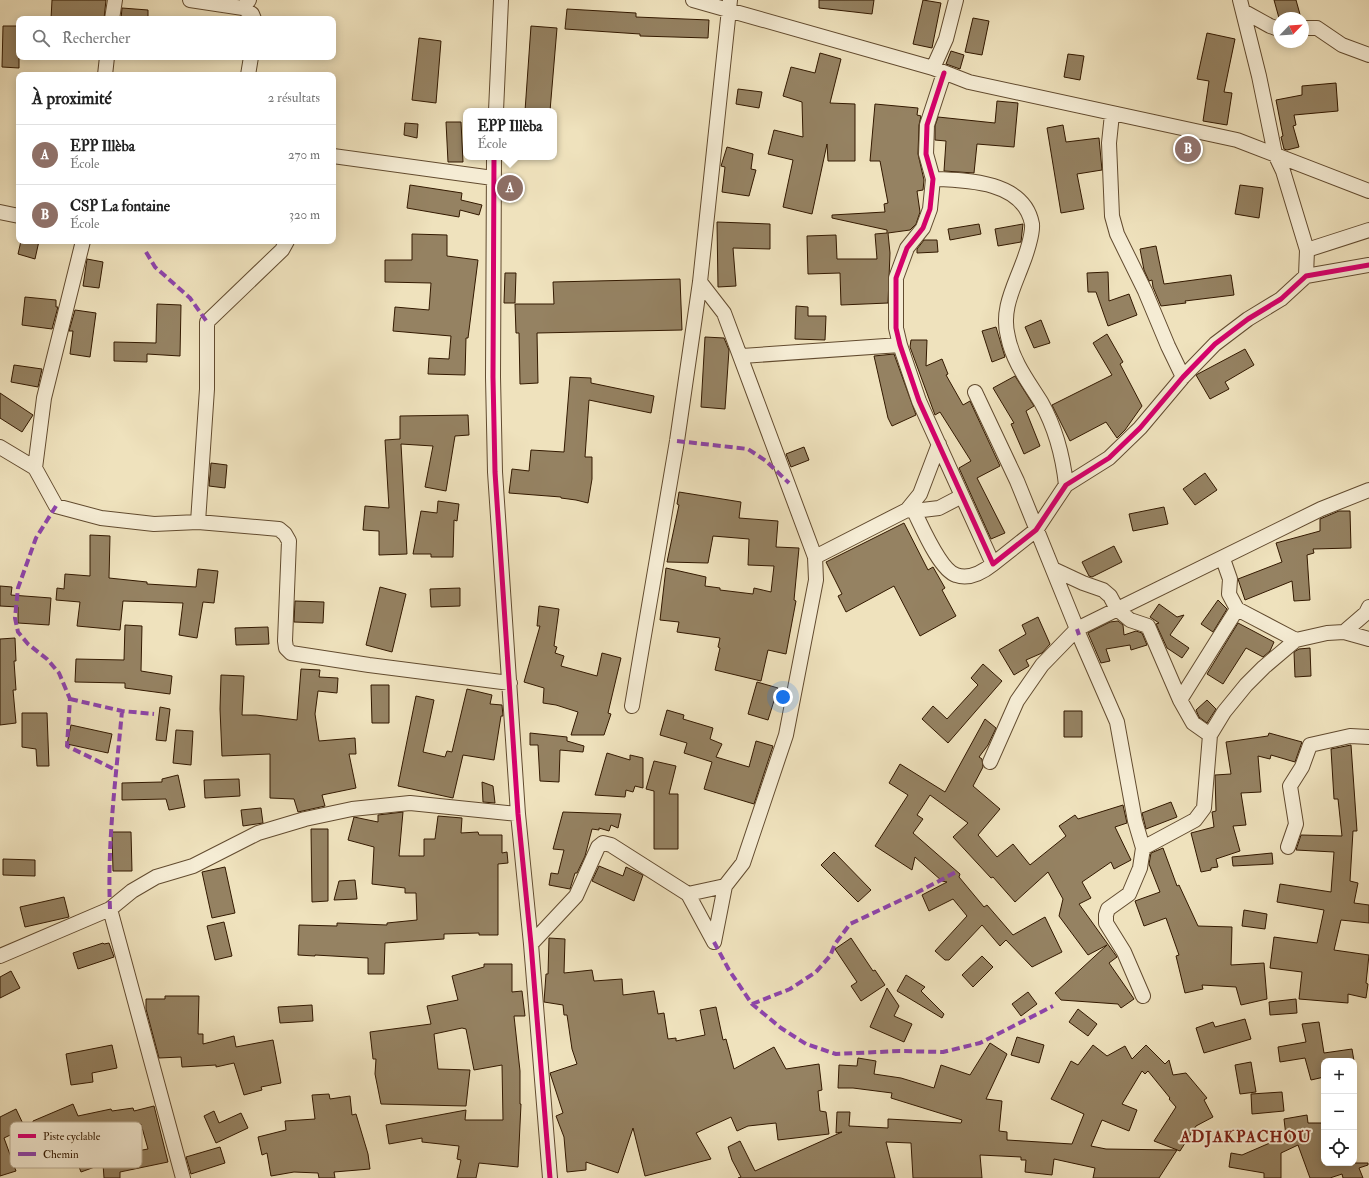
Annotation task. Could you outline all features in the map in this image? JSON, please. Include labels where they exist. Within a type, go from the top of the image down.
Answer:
[{"type":"street","points":[[112,16],[115,0]]},
{"type":"street","points":[[190,0],[246,4],[253,16]]},
{"type":"street","points":[[496,108],[501,0]]},
{"type":"street","points":[[694,0],[729,5],[939,71],[969,82],[1237,140],[1369,191]]},
{"type":"street","points":[[956,0],[927,124],[926,154],[933,179],[926,220],[923,228],[907,248],[896,278],[896,328],[900,345],[919,401],[993,564]]},
{"type":"street","points":[[1241,3],[1270,26],[1273,27]]},
{"type":"street","points":[[1241,3],[1259,76],[1275,154],[1283,171],[1307,250],[1306,276]]},
{"type":"street","points":[[632,706],[677,441],[700,282],[729,5]]},
{"type":"street","points":[[1309,28],[1317,28],[1342,45],[1369,55]]},
{"type":"street","points":[[105,72],[107,60]]},
{"type":"street","points":[[248,72],[250,60]]},
{"type":"street","points":[[1112,114],[1109,143],[1112,216],[1117,234],[1145,291],[1183,377]]},
{"type":"street","points":[[336,156],[493,178]]},
{"type":"street","points":[[494,160],[495,472],[518,814],[531,944],[550,1178]]},
{"type":"street","points":[[933,179],[962,180],[993,186],[1024,202],[1032,224],[1023,263],[1006,304],[1007,337],[1022,374],[1041,403],[1053,427],[1064,463],[1066,485]]},
{"type":"street","points":[[0,212],[16,215]]},
{"type":"street","points":[[1307,250],[1369,230]]},
{"type":"street","points":[[35,468],[44,398],[82,244]]},
{"type":"street","points":[[198,522],[207,389],[207,322],[282,250],[285,244]]},
{"type":"street","points":[[911,511],[946,568],[956,575],[969,577],[982,572],[1036,530],[1066,485],[1109,458],[1140,428],[1183,377],[1215,344],[1248,319],[1281,299],[1306,276],[1369,265]]},
{"type":"street","points":[[531,944],[576,896],[598,847],[604,844],[611,845],[688,894],[714,942],[725,886],[743,863],[786,735],[816,580],[815,557],[742,356],[724,312],[700,282]]},
{"type":"street","points":[[742,356],[900,345]]},
{"type":"street","points":[[975,392],[1017,481],[1078,632],[1117,722],[1135,821],[1143,848],[1140,868],[1129,894],[1108,909],[1106,923],[1124,952],[1143,996]]},
{"type":"street","points":[[911,511],[920,494],[939,444]]},
{"type":"street","points":[[0,447],[35,468],[56,506],[101,518],[154,524],[198,522],[278,529],[285,534],[288,542],[285,641],[286,648],[291,653],[369,665],[510,682]]},
{"type":"street","points":[[990,762],[1017,701],[1042,664],[1078,632],[1117,609],[1320,509],[1369,490]]},
{"type":"street","points":[[815,557],[911,511],[939,508],[962,496]]},
{"type":"street","points":[[1223,558],[1230,579],[1229,594],[1237,610],[1296,640]]},
{"type":"street","points":[[1053,569],[1083,583],[1103,590],[1110,596],[1117,609],[1130,620],[1148,626],[1180,700],[1193,722],[1210,735]]},
{"type":"street","points":[[1344,632],[1366,613],[1369,607]]},
{"type":"street","points":[[1180,700],[1237,610]]},
{"type":"street","points":[[1143,848],[1195,820],[1204,808],[1210,735],[1224,712],[1246,685],[1296,640],[1327,633],[1344,632],[1369,639]]},
{"type":"street","points":[[1288,848],[1296,824],[1290,786],[1302,767],[1310,745],[1350,736],[1369,736]]},
{"type":"street","points":[[0,956],[110,909],[132,891],[156,877],[193,866],[258,833],[305,819],[352,809],[410,803],[518,814]]},
{"type":"street","points":[[688,894],[725,886]]},
{"type":"street","points":[[110,909],[183,1178]]},
{"type":"building","points":[[52,0],[106,0],[104,16],[51,16]]},
{"type":"building","points":[[819,0],[874,0],[872,14],[819,8]]},
{"type":"building","points":[[923,0],[941,3],[932,48],[913,44]]},
{"type":"building","points":[[1274,0],[1296,0],[1299,12],[1277,12]]},
{"type":"building","points":[[122,8],[148,10],[148,16],[121,16]]},
{"type":"building","points":[[567,9],[636,13],[636,17],[709,20],[708,38],[640,36],[640,34],[565,29]]},
{"type":"building","points":[[973,18],[989,21],[982,55],[965,52]]},
{"type":"building","points":[[3,26],[16,26],[16,60],[19,60],[19,68],[2,67]]},
{"type":"building","points":[[531,26],[557,28],[550,108],[525,108]]},
{"type":"building","points":[[1207,33],[1235,39],[1224,92],[1232,93],[1227,125],[1203,121],[1209,81],[1197,79]]},
{"type":"building","points":[[419,38],[441,41],[436,103],[412,100]]},
{"type":"building","points":[[951,51],[964,55],[960,69],[946,64]]},
{"type":"building","points":[[820,53],[841,59],[830,103],[855,104],[855,161],[828,161],[827,144],[812,214],[783,207],[793,160],[768,154],[774,130],[803,137],[802,102],[783,96],[791,67],[815,73]]},
{"type":"building","points":[[1068,54],[1084,56],[1080,80],[1064,77]]},
{"type":"building","points":[[1336,83],[1338,111],[1294,115],[1296,125],[1293,126],[1299,147],[1287,150],[1284,149],[1276,100],[1302,95],[1302,86]]},
{"type":"building","points":[[738,89],[762,92],[759,108],[736,104]]},
{"type":"building","points":[[997,101],[1018,103],[1014,147],[977,144],[974,173],[944,171],[946,141],[935,140],[935,126],[938,117],[995,123]]},
{"type":"building","points":[[875,104],[918,108],[917,115],[921,116],[919,125],[918,154],[924,180],[923,190],[917,191],[920,212],[916,224],[910,230],[888,233],[890,253],[888,303],[841,305],[840,273],[808,274],[807,236],[836,235],[837,259],[877,259],[875,234],[887,233],[887,230],[832,218],[832,215],[885,212],[884,204],[888,203],[880,161],[870,161]]},
{"type":"building","points":[[446,122],[461,122],[463,162],[448,162]]},
{"type":"building","points":[[405,123],[418,124],[417,138],[404,135]]},
{"type":"building","points":[[1063,125],[1066,142],[1099,138],[1102,170],[1077,174],[1084,209],[1061,213],[1047,128]]},
{"type":"building","points":[[727,147],[753,154],[751,169],[756,170],[749,196],[722,192],[725,167],[721,166]]},
{"type":"building","points":[[410,185],[462,193],[461,200],[482,205],[479,215],[460,210],[459,217],[407,208]]},
{"type":"building","points":[[1240,185],[1263,188],[1259,218],[1235,214]]},
{"type":"building","points":[[717,222],[770,224],[770,249],[733,248],[736,286],[718,287]]},
{"type":"building","points":[[979,224],[981,234],[950,240],[948,229]]},
{"type":"building","points":[[1023,224],[1021,242],[998,246],[995,229]]},
{"type":"building","points":[[412,234],[447,235],[447,256],[478,260],[468,338],[466,338],[465,375],[428,374],[429,358],[449,359],[451,336],[393,331],[395,307],[429,310],[431,283],[385,282],[385,260],[412,260]]},
{"type":"building","points":[[924,240],[937,240],[938,252],[917,253],[917,249]]},
{"type":"building","points":[[20,244],[38,244],[35,259],[18,254]]},
{"type":"building","points":[[1156,246],[1164,284],[1231,275],[1234,295],[1185,301],[1186,303],[1161,306],[1153,287],[1152,280],[1149,281],[1144,270],[1140,249]]},
{"type":"building","points":[[87,259],[103,262],[99,288],[83,286]]},
{"type":"building","points":[[1108,272],[1109,301],[1129,294],[1137,315],[1108,326],[1096,292],[1088,292],[1087,273]]},
{"type":"building","points":[[505,273],[516,273],[515,303],[504,303]]},
{"type":"building","points":[[680,279],[682,330],[537,333],[538,383],[520,384],[519,333],[516,333],[515,304],[554,304],[553,282]]},
{"type":"building","points":[[25,297],[56,300],[56,307],[58,307],[52,329],[22,325]]},
{"type":"building","points":[[157,304],[181,305],[180,356],[147,354],[147,362],[114,361],[114,342],[156,343]]},
{"type":"building","points":[[796,306],[808,307],[808,316],[826,316],[825,340],[795,339]]},
{"type":"building","points":[[75,310],[96,313],[90,357],[70,354],[73,331],[69,331]]},
{"type":"building","points":[[1041,320],[1050,343],[1034,348],[1025,327]]},
{"type":"building","points":[[996,327],[1005,357],[992,362],[982,331]]},
{"type":"building","points":[[1107,334],[1123,362],[1120,364],[1142,406],[1125,430],[1117,438],[1106,422],[1070,441],[1052,405],[1112,375],[1093,343]]},
{"type":"building","points":[[705,337],[724,338],[729,350],[725,409],[701,407]]},
{"type":"building","points":[[911,340],[927,340],[926,366],[942,359],[948,374],[946,375],[963,405],[970,401],[1000,466],[977,478],[1005,533],[991,539],[959,468],[971,461],[940,412],[935,415],[910,347]]},
{"type":"building","points":[[1245,349],[1254,365],[1225,382],[1229,389],[1210,399],[1196,375]]},
{"type":"building","points":[[894,354],[916,415],[892,426],[888,418],[874,356]]},
{"type":"building","points":[[14,365],[42,369],[38,387],[11,382]]},
{"type":"building","points":[[1015,376],[1034,406],[1026,411],[1040,446],[1024,454],[1011,424],[1014,423],[993,388]]},
{"type":"building","points":[[570,377],[591,378],[591,383],[654,396],[651,413],[589,400],[585,457],[592,457],[592,479],[588,503],[561,497],[509,493],[512,469],[529,471],[531,450],[564,452]]},
{"type":"building","points":[[0,393],[33,415],[22,432],[0,418]]},
{"type":"building","points":[[468,415],[469,435],[455,436],[446,491],[425,487],[433,446],[401,444],[407,554],[379,555],[379,531],[363,530],[365,506],[389,508],[385,440],[400,439],[400,416]]},
{"type":"building","points":[[804,447],[809,460],[791,467],[786,454]]},
{"type":"building","points":[[211,463],[227,465],[225,488],[209,486]]},
{"type":"building","points":[[1205,473],[1217,490],[1195,505],[1183,489]]},
{"type":"building","points":[[679,492],[741,502],[739,518],[778,521],[776,547],[799,548],[794,600],[796,601],[786,654],[768,650],[761,681],[715,670],[720,648],[718,647],[720,638],[677,632],[679,622],[660,620],[666,568],[706,577],[705,586],[720,588],[720,590],[753,594],[754,588],[771,592],[774,566],[748,565],[749,539],[713,536],[708,563],[667,562],[679,505],[677,504]]},
{"type":"building","points":[[438,501],[459,504],[457,521],[454,520],[453,557],[431,557],[431,554],[413,554],[421,511],[437,513]]},
{"type":"building","points":[[1164,507],[1168,524],[1133,531],[1129,514]]},
{"type":"building","points":[[1339,511],[1350,511],[1351,548],[1313,549],[1314,553],[1307,555],[1310,600],[1294,601],[1292,581],[1245,600],[1238,579],[1282,562],[1276,543],[1320,531],[1320,519]]},
{"type":"building","points":[[904,523],[928,570],[933,567],[945,588],[942,590],[956,616],[920,636],[894,586],[846,612],[838,596],[842,594],[826,562]]},
{"type":"building","points":[[90,535],[110,536],[109,578],[147,582],[147,584],[196,587],[198,569],[218,571],[214,603],[203,602],[197,638],[179,635],[183,603],[123,601],[120,630],[77,626],[80,602],[56,600],[57,588],[64,589],[65,574],[90,576]]},
{"type":"building","points":[[1114,546],[1122,562],[1092,577],[1089,576],[1082,562]]},
{"type":"building","points":[[0,586],[12,587],[11,595],[51,598],[49,625],[18,623],[18,607],[0,606]]},
{"type":"building","points":[[380,587],[406,594],[392,652],[366,645]]},
{"type":"building","points":[[460,588],[460,606],[431,607],[430,589]]},
{"type":"building","points":[[1218,600],[1227,609],[1213,632],[1201,624]]},
{"type":"building","points":[[295,601],[324,602],[323,623],[294,622]]},
{"type":"building","points":[[1159,604],[1177,617],[1184,615],[1170,635],[1189,648],[1182,658],[1167,648],[1156,624],[1159,623],[1150,617]]},
{"type":"building","points":[[539,606],[559,609],[554,646],[557,647],[555,653],[564,656],[561,666],[597,676],[602,653],[621,658],[608,713],[611,714],[604,735],[571,735],[578,712],[556,705],[543,703],[544,688],[524,682],[540,626],[537,626]]},
{"type":"building","points":[[1038,617],[1050,644],[1042,653],[1026,660],[1029,666],[1014,675],[999,650],[1026,634],[1022,625]]},
{"type":"building","points":[[1118,621],[1123,625],[1124,635],[1136,631],[1142,633],[1147,645],[1131,650],[1130,645],[1106,649],[1110,661],[1101,663],[1088,633],[1110,622]]},
{"type":"building","points":[[1238,623],[1274,642],[1270,651],[1263,657],[1246,648],[1223,684],[1207,674]]},
{"type":"building","points":[[125,625],[142,626],[141,671],[172,676],[170,694],[125,688],[125,683],[75,682],[76,659],[124,660]]},
{"type":"building","points":[[268,627],[269,644],[236,645],[235,628]]},
{"type":"building","points":[[15,638],[16,661],[14,661],[16,690],[13,690],[16,723],[0,725],[0,639]]},
{"type":"building","points":[[1310,648],[1311,676],[1295,677],[1294,652],[1299,649]]},
{"type":"building","points":[[983,664],[1002,681],[948,743],[922,719],[933,706],[947,719],[978,685],[971,678]]},
{"type":"building","points":[[301,669],[320,670],[319,677],[338,678],[337,693],[318,691],[315,714],[319,741],[355,738],[356,754],[349,754],[356,788],[322,795],[325,806],[298,812],[294,799],[270,798],[270,754],[222,756],[220,709],[221,675],[244,676],[242,715],[256,715],[297,720]]},
{"type":"building","points":[[757,682],[778,688],[768,720],[748,714]]},
{"type":"building","points":[[371,685],[389,685],[389,723],[372,723]]},
{"type":"building","points":[[467,689],[492,695],[490,704],[502,705],[503,716],[501,716],[494,760],[463,755],[453,798],[398,786],[416,696],[434,700],[423,752],[445,757],[447,751],[452,752]]},
{"type":"building","points":[[1207,700],[1216,709],[1207,723],[1199,717],[1196,710]]},
{"type":"building","points":[[160,707],[170,709],[166,741],[156,740]]},
{"type":"building","points":[[667,710],[684,715],[683,719],[713,728],[710,739],[722,744],[716,757],[749,767],[756,741],[773,746],[754,804],[704,789],[712,762],[684,753],[687,743],[660,735]]},
{"type":"building","points":[[1064,711],[1082,711],[1082,737],[1064,737]]},
{"type":"building","points":[[22,713],[47,713],[49,766],[37,766],[36,749],[22,747]]},
{"type":"building","points":[[985,719],[996,728],[988,745],[979,757],[982,759],[983,767],[973,786],[1000,809],[978,835],[997,857],[1013,844],[1030,865],[1066,836],[1059,826],[1075,815],[1078,819],[1123,805],[1127,823],[1115,827],[1131,860],[1114,869],[1111,862],[1082,882],[1091,898],[1079,904],[1117,957],[1109,963],[1134,999],[1121,1008],[1118,1004],[1061,1000],[1055,993],[1107,945],[1088,955],[1059,916],[1063,899],[1048,872],[1015,902],[993,877],[991,878],[953,837],[968,823],[930,795],[917,815],[923,819],[913,833],[960,874],[959,877],[984,907],[987,905],[1013,935],[1045,917],[1062,952],[1032,967],[1006,940],[1000,946],[982,925],[949,960],[945,960],[935,951],[967,916],[953,899],[929,911],[922,895],[947,882],[942,881],[915,857],[912,870],[875,846],[908,795],[889,783],[900,764],[945,792]]},
{"type":"building","points":[[71,725],[112,734],[108,753],[67,744]]},
{"type":"building","points":[[176,730],[193,731],[191,765],[173,763]]},
{"type":"building","points":[[530,733],[567,737],[567,741],[584,746],[583,752],[560,750],[559,782],[540,781],[538,745],[530,745]]},
{"type":"building","points":[[1269,733],[1302,742],[1295,762],[1271,755],[1270,759],[1258,756],[1261,792],[1241,793],[1246,825],[1233,826],[1240,851],[1216,859],[1218,867],[1201,872],[1191,833],[1214,827],[1212,812],[1216,811],[1215,775],[1231,774],[1226,742],[1268,736]]},
{"type":"building","points":[[1351,745],[1357,831],[1353,831],[1350,881],[1358,883],[1354,903],[1369,905],[1369,923],[1341,920],[1334,950],[1369,955],[1366,998],[1348,994],[1348,1003],[1299,999],[1302,972],[1270,968],[1274,937],[1317,943],[1324,910],[1277,902],[1280,884],[1331,892],[1334,852],[1296,850],[1301,835],[1342,836],[1338,799],[1334,799],[1331,749]]},
{"type":"building","points":[[607,753],[630,760],[630,755],[643,758],[643,788],[635,786],[633,792],[626,790],[625,797],[595,795]]},
{"type":"building","points":[[654,761],[676,766],[669,794],[678,794],[678,849],[654,849],[654,791],[646,789]]},
{"type":"building","points":[[178,775],[185,807],[169,810],[166,799],[122,800],[122,783],[162,782],[162,779]]},
{"type":"building","points":[[239,779],[240,796],[205,798],[204,780]]},
{"type":"building","points":[[482,782],[493,786],[495,803],[483,802]]},
{"type":"building","points":[[1171,802],[1177,817],[1146,829],[1142,813]]},
{"type":"building","points":[[261,808],[263,823],[243,826],[241,810]]},
{"type":"building","points":[[403,812],[399,856],[424,856],[424,839],[435,839],[438,816],[462,818],[461,833],[478,832],[479,835],[502,835],[502,853],[507,852],[508,863],[498,864],[498,935],[479,935],[479,933],[444,934],[444,939],[385,943],[384,974],[368,974],[368,958],[298,955],[299,925],[337,926],[337,923],[387,925],[387,923],[417,920],[416,893],[405,893],[405,888],[372,884],[374,847],[348,840],[354,817],[378,822],[378,815]]},
{"type":"building","points":[[563,812],[621,814],[618,828],[611,825],[609,831],[599,828],[599,830],[592,829],[585,856],[577,873],[575,873],[570,889],[549,885],[551,873],[558,874],[564,850],[553,849]]},
{"type":"building","points":[[311,829],[328,829],[328,901],[312,902]]},
{"type":"building","points":[[112,832],[131,832],[132,871],[113,871]]},
{"type":"building","points":[[1163,848],[1177,886],[1179,885],[1198,926],[1232,927],[1231,965],[1264,963],[1267,999],[1241,1005],[1236,987],[1202,985],[1203,989],[1185,993],[1176,956],[1179,955],[1166,918],[1144,926],[1135,901],[1160,892],[1149,864],[1151,853]]},
{"type":"building","points":[[834,852],[871,890],[858,902],[821,865]]},
{"type":"building","points":[[1272,853],[1273,864],[1233,866],[1232,857]]},
{"type":"building","points":[[3,859],[35,860],[35,876],[3,875]]},
{"type":"building","points":[[599,866],[623,876],[626,867],[643,875],[634,901],[592,881]]},
{"type":"building","points":[[225,867],[235,913],[212,918],[202,872]]},
{"type":"building","points":[[355,880],[357,899],[334,900],[339,881]]},
{"type":"building","points":[[64,897],[69,917],[25,927],[20,907]]},
{"type":"building","points":[[1244,910],[1267,914],[1265,929],[1242,926]]},
{"type":"building","points":[[224,922],[232,956],[215,960],[207,926]]},
{"type":"building","points":[[549,938],[565,939],[564,973],[592,970],[594,981],[622,979],[623,995],[654,991],[658,1014],[664,1013],[668,1039],[676,1038],[676,1041],[705,1035],[700,1010],[716,1007],[723,1040],[726,1039],[734,1069],[774,1047],[786,1069],[819,1064],[822,1090],[818,1091],[820,1111],[826,1112],[829,1134],[778,1140],[776,1123],[748,1126],[737,1131],[731,1117],[696,1133],[711,1159],[645,1176],[633,1128],[618,1173],[586,1162],[586,1170],[567,1172],[564,1137],[556,1116],[563,1113],[550,1073],[577,1064],[572,1049],[567,1015],[564,1015],[563,1005],[544,1002],[546,974],[548,974]]},
{"type":"building","points":[[851,938],[873,971],[875,970],[885,985],[861,1001],[851,986],[857,982],[835,949]]},
{"type":"building","points":[[103,943],[109,943],[114,957],[78,969],[73,953]]},
{"type":"building","points":[[982,956],[993,967],[973,987],[962,975]]},
{"type":"building","points":[[484,964],[512,964],[512,992],[522,991],[525,1016],[514,1016],[520,1071],[521,1104],[518,1167],[479,1163],[476,1178],[457,1178],[461,1160],[457,1159],[459,1146],[422,1142],[422,1138],[389,1144],[386,1125],[466,1110],[465,1120],[503,1120],[502,1065],[474,1070],[466,1029],[462,1028],[434,1034],[438,1069],[470,1070],[466,1106],[381,1104],[375,1074],[376,1059],[373,1059],[370,1032],[431,1024],[427,1006],[458,1000],[452,976],[484,967]]},
{"type":"building","points":[[11,971],[20,988],[0,998],[0,977]]},
{"type":"building","points":[[906,975],[925,987],[921,991],[944,1014],[942,1018],[897,991]]},
{"type":"building","points":[[887,988],[899,1006],[894,1016],[912,1024],[904,1042],[870,1027]]},
{"type":"building","points":[[1028,992],[1037,1004],[1021,1016],[1012,1004]]},
{"type":"building","points":[[165,996],[199,996],[198,1034],[203,1034],[203,1044],[234,1036],[236,1047],[273,1040],[281,1083],[261,1087],[262,1090],[244,1095],[234,1063],[216,1067],[216,1065],[182,1067],[181,1057],[159,1058],[146,1009],[146,999],[165,999]]},
{"type":"building","points":[[1296,999],[1297,1013],[1270,1015],[1269,1002]]},
{"type":"building","points":[[312,1005],[313,1021],[280,1023],[278,1007]]},
{"type":"building","points":[[1078,1009],[1097,1024],[1088,1036],[1069,1022]]},
{"type":"building","points":[[1245,1019],[1251,1039],[1204,1053],[1196,1028],[1213,1022],[1215,1027]]},
{"type":"building","points":[[1319,1022],[1324,1053],[1352,1049],[1354,1058],[1321,1058],[1321,1078],[1311,1080],[1305,1058],[1280,1062],[1278,1047],[1306,1042],[1302,1024]]},
{"type":"building","points":[[1017,1037],[1044,1045],[1039,1063],[1011,1055]]},
{"type":"building","points":[[990,1043],[1007,1054],[986,1099],[1002,1101],[999,1131],[1007,1132],[1007,1140],[1072,1144],[1084,1114],[1051,1099],[1071,1061],[1078,1065],[1093,1045],[1107,1056],[1125,1046],[1132,1059],[1146,1045],[1165,1064],[1169,1060],[1173,1075],[1186,1073],[1207,1098],[1204,1100],[1213,1117],[1196,1126],[1180,1151],[1154,1141],[1176,1107],[1148,1071],[1145,1074],[1142,1071],[1122,1104],[1137,1110],[1129,1131],[1102,1120],[1091,1146],[1106,1149],[1177,1150],[1159,1178],[1093,1178],[1095,1168],[1054,1159],[1052,1175],[1025,1172],[1026,1160],[1021,1160],[1021,1157],[980,1155],[982,1178],[913,1178],[911,1143],[886,1142],[895,1178],[738,1178],[741,1177],[732,1160],[728,1147],[740,1141],[755,1171],[842,1132],[836,1133],[837,1112],[850,1112],[849,1126],[888,1128],[888,1119],[961,1123],[962,1120],[891,1098],[892,1093],[853,1088],[838,1088],[839,1065],[857,1066],[858,1058],[876,1061],[874,1074],[901,1078],[934,1088],[941,1065],[970,1075]]},
{"type":"building","points":[[112,1045],[117,1068],[92,1073],[93,1082],[71,1085],[66,1054]]},
{"type":"building","points":[[1251,1062],[1256,1092],[1240,1094],[1235,1065]]},
{"type":"building","points":[[1282,1092],[1284,1111],[1252,1114],[1251,1094]]},
{"type":"building","points":[[329,1094],[330,1099],[350,1096],[352,1115],[356,1114],[368,1154],[370,1169],[334,1172],[335,1178],[319,1178],[318,1173],[294,1172],[271,1176],[267,1153],[262,1155],[258,1137],[286,1130],[285,1121],[315,1119],[312,1095]]},
{"type":"building","points":[[73,1104],[78,1116],[111,1109],[112,1111],[133,1108],[134,1111],[154,1106],[168,1162],[142,1167],[142,1150],[148,1149],[142,1128],[142,1122],[33,1122]]},
{"type":"building","points":[[16,1109],[22,1122],[10,1122],[10,1135],[4,1138],[10,1154],[10,1168],[15,1168],[16,1171],[0,1176],[0,1117]]},
{"type":"building","points":[[214,1111],[219,1123],[241,1113],[248,1128],[216,1143],[204,1116]]},
{"type":"building","points":[[1307,1115],[1308,1123],[1321,1123],[1321,1166],[1357,1166],[1357,1163],[1368,1163],[1368,1165],[1359,1168],[1363,1178],[1343,1178],[1342,1174],[1330,1178],[1310,1178],[1298,1145],[1281,1153],[1281,1178],[1264,1178],[1264,1173],[1229,1167],[1231,1153],[1242,1155],[1286,1136],[1284,1119]]},
{"type":"building","points":[[220,1147],[225,1163],[191,1174],[186,1157]]},
{"type":"building","points":[[79,1168],[92,1168],[81,1172]]},
{"type":"building","points":[[103,1168],[139,1168],[120,1172],[120,1178],[104,1178]]},
{"type":"marked path","points":[[146,252],[155,267],[190,298],[207,322]]},
{"type":"marked path","points":[[677,441],[748,449],[766,461],[789,483]]},
{"type":"marked path","points":[[56,506],[36,538],[18,588],[15,618],[18,632],[28,644],[47,659],[59,673],[70,699],[67,746],[116,770]]},
{"type":"marked path","points":[[1077,629],[1079,635]]},
{"type":"marked path","points":[[70,699],[122,711],[154,714]]},
{"type":"marked path","points":[[110,909],[109,884],[111,835],[122,711]]},
{"type":"marked path","points":[[752,1004],[790,989],[816,972],[830,956],[835,944],[850,924],[918,892],[958,871]]},
{"type":"marked path","points":[[714,942],[729,970],[752,1004],[781,1028],[806,1044],[836,1054],[900,1051],[943,1052],[980,1043],[1053,1006]]},
{"type":"cycle path","points":[[944,73],[927,125],[926,154],[933,179],[930,209],[923,228],[907,248],[896,278],[896,328],[900,345],[919,401],[993,564],[1036,530],[1066,485],[1109,458],[1140,428],[1183,377],[1215,344],[1248,319],[1281,299],[1306,276],[1369,265]]},
{"type":"cycle path","points":[[494,160],[493,377],[495,472],[518,814],[531,944],[550,1178]]},
{"type":"place","name":"CSP La fontaine","points":[[1188,149]]},
{"type":"place","name":"EPP Illèba","points":[[510,188]]},
{"type":"district","name":"ADJAKPACHOU","points":[[1246,1137]]}]
